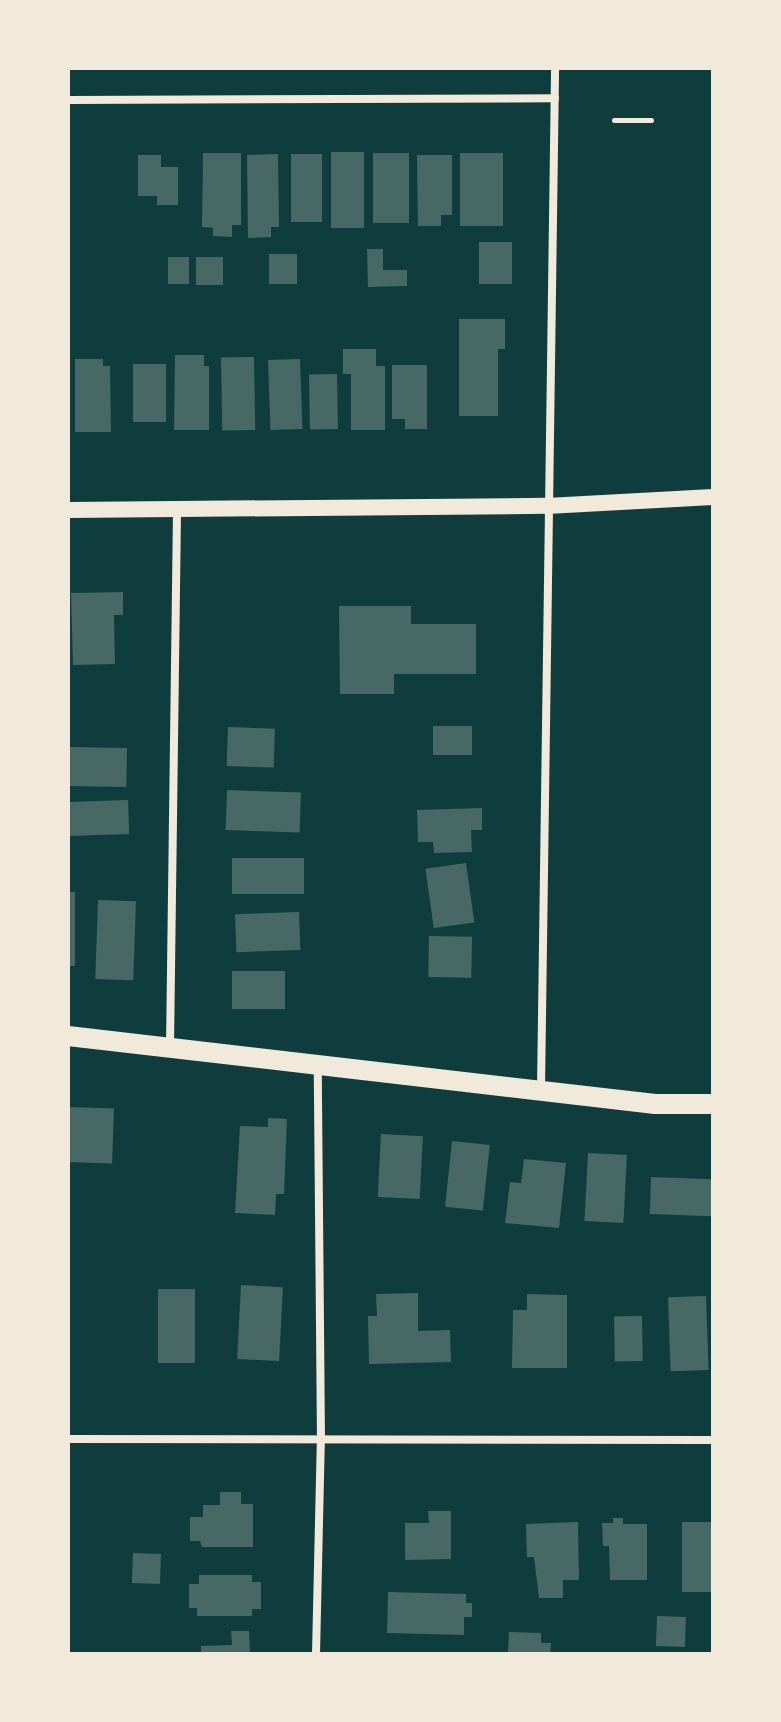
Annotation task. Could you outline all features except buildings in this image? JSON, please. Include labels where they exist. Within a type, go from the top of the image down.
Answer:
[{"type":"main road","points":[[68,510],[547,506],[713,497]]},
{"type":"main road","points":[[68,1036],[655,1104],[713,1104]]},
{"type":"street","points":[[541,1089],[555,68]]},
{"type":"street","points":[[68,100],[555,98]]},
{"type":"street","points":[[170,1047],[177,510]]},
{"type":"street","points":[[316,1654],[321,1441],[318,1065]]},
{"type":"street","points":[[68,1439],[713,1440]]},
{"type":"path","points":[[614,120],[651,120]]}]
